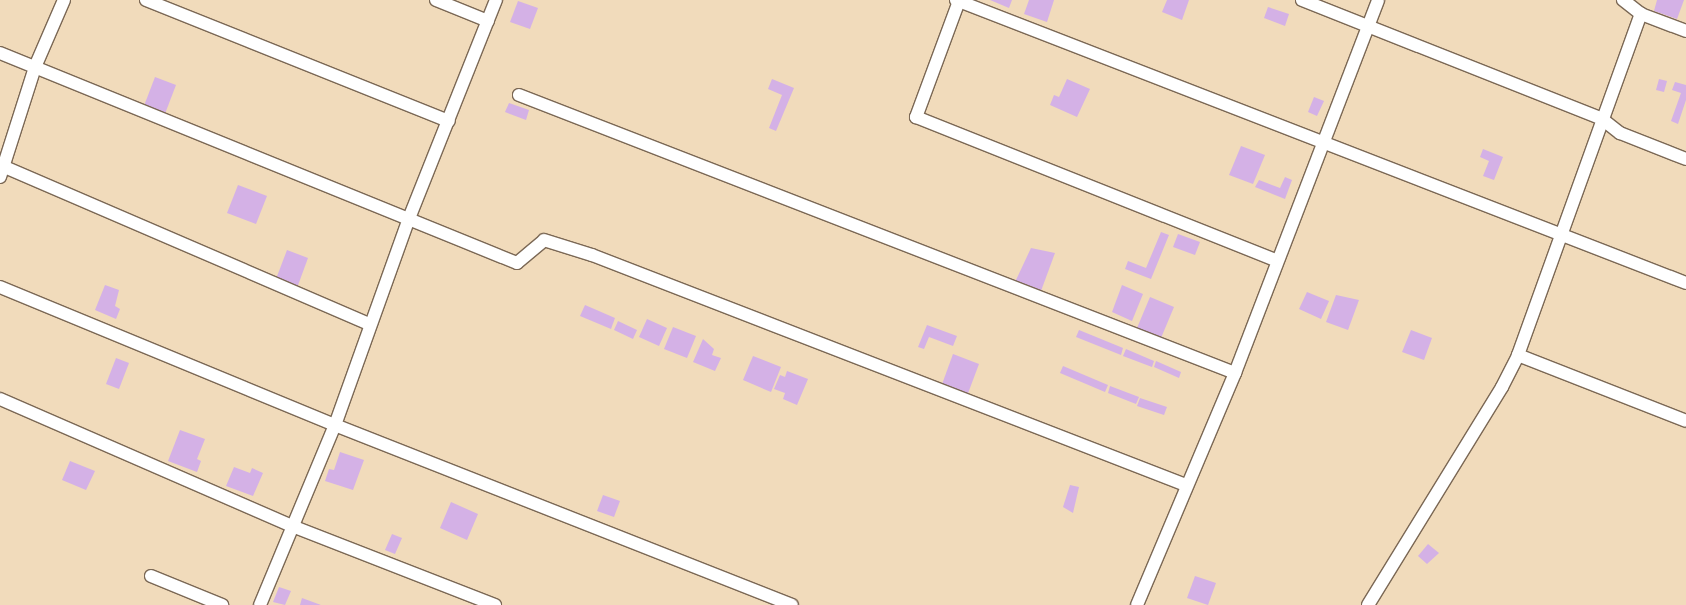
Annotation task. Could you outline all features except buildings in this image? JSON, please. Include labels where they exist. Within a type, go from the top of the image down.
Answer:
[{"type":"street","points":[[64,0],[35,68],[2,169],[370,324]]},
{"type":"street","points":[[146,0],[449,121]]},
{"type":"street","points":[[436,0],[488,21]]},
{"type":"street","points":[[260,605],[335,424],[408,221],[496,0]]},
{"type":"street","points":[[1302,0],[1602,119],[1620,133],[1686,158]]},
{"type":"street","points":[[1137,605],[1186,485],[1235,373],[1276,260],[1378,0]]},
{"type":"street","points":[[1623,0],[1642,14],[1686,32]]},
{"type":"street","points":[[1276,260],[916,118],[957,1],[1686,283]]},
{"type":"street","points":[[1368,605],[1502,387],[1518,355],[1560,234],[1642,14]]},
{"type":"street","points":[[0,53],[408,221],[517,263],[544,240],[592,255],[1186,485]]},
{"type":"street","points":[[519,95],[1235,373]]},
{"type":"street","points":[[0,287],[335,424],[792,605]]},
{"type":"street","points":[[1518,355],[1686,421]]},
{"type":"street","points":[[0,399],[292,526],[495,605]]},
{"type":"street","points":[[151,576],[222,605]]}]
